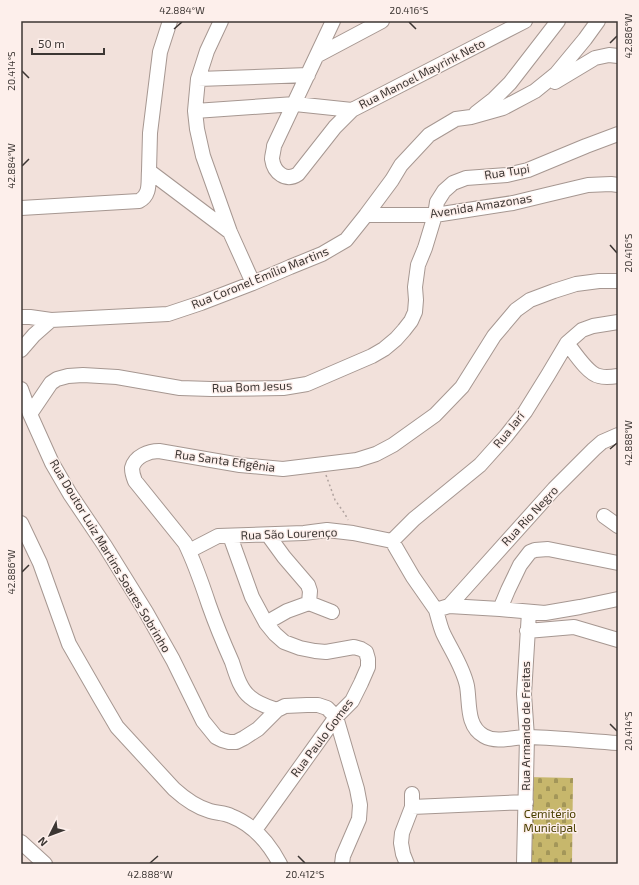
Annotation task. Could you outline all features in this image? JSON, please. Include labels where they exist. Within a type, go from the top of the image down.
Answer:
[{"type":"street","points":[[21,208],[139,201],[148,193],[150,133],[160,52],[170,21]]},
{"type":"street","points":[[220,21],[207,51],[198,78],[195,111],[197,129],[203,156],[230,232],[253,283]]},
{"type":"street","name":"Rua Manoel Mayrink Neto","points":[[333,21],[274,146],[272,158],[274,167],[277,173],[289,178],[298,174],[331,131],[352,110],[525,21]]},
{"type":"street","points":[[318,55],[382,21]]},
{"type":"street","points":[[471,117],[494,99],[510,83],[558,21]]},
{"type":"street","name":"Rua Coronel Emílio Martins","points":[[21,317],[51,320],[168,314],[253,283],[322,254],[346,240],[392,180],[401,165],[429,135],[456,119],[471,117],[503,108],[535,91],[556,74],[598,21]]},
{"type":"street","points":[[535,91],[559,81],[595,58],[609,55],[618,56]]},
{"type":"street","points":[[198,78],[308,75]]},
{"type":"street","points":[[195,111],[295,104],[352,110]]},
{"type":"street","name":"Rua Tupi","points":[[435,215],[437,202],[444,191],[453,183],[466,178],[507,175],[528,170],[618,134]]},
{"type":"street","points":[[148,171],[230,232]]},
{"type":"street","name":"Avenida Amazonas","points":[[366,215],[435,215],[513,204],[588,185],[618,185]]},
{"type":"street","name":"Rua Bom Jesus","points":[[30,414],[51,383],[56,379],[68,376],[83,375],[117,377],[180,388],[283,388],[307,384],[372,356],[384,349],[396,339],[411,321],[415,312],[415,287],[418,265],[435,215]]},
{"type":"street","name":"Rua Santa Efigênia","points":[[278,710],[258,704],[249,697],[243,689],[209,606],[202,581],[189,551],[185,543],[135,481],[132,474],[132,468],[135,462],[140,457],[151,451],[159,451],[240,465],[283,469],[357,460],[376,454],[393,445],[435,415],[462,387],[494,336],[516,310],[530,300],[576,284],[599,281],[618,281]]},
{"type":"street","points":[[21,350],[34,335],[51,320]]},
{"type":"street","name":"Rua Jarí","points":[[392,541],[414,520],[480,465],[506,436],[525,412],[566,343],[582,330],[593,326],[618,322]]},
{"type":"street","points":[[566,343],[592,373],[605,377],[618,376]]},
{"type":"street","name":"Rua Doutor Luiz Martins Soares Sobrinho","points":[[21,390],[30,414],[62,482],[106,546],[146,612],[173,660],[203,721],[210,731],[222,740],[236,742],[258,729],[278,710],[285,706],[318,705],[327,708],[336,717]]},
{"type":"street","name":"Rua Rio Negro","points":[[442,608],[554,489],[594,449],[602,442],[618,435]]},
{"type":"street","points":[[604,516],[618,526]]},
{"type":"street","points":[[21,523],[40,563],[69,644],[118,727],[184,798],[193,804],[210,811],[230,815],[247,824],[265,840],[280,864]]},
{"type":"street","name":"Rua São Lourenço","points":[[189,551],[218,536],[268,535],[327,530],[353,533],[392,541]]},
{"type":"street","points":[[268,535],[284,557],[308,585],[310,591],[309,603]]},
{"type":"street","name":"Rua Paulo Gomes","points":[[230,536],[252,597],[266,623],[275,634],[284,642],[300,648],[315,651],[326,652],[354,647],[366,652],[368,659],[368,667],[352,701],[336,717],[255,830]]},
{"type":"street","points":[[392,541],[413,577],[442,608],[442,631],[467,685],[471,718],[473,724],[480,733],[485,737],[498,739],[527,737],[618,743]]},
{"type":"street","points":[[500,609],[520,565],[530,552],[535,550],[548,549],[618,563]]},
{"type":"street","points":[[442,608],[500,609],[545,613],[618,599]]},
{"type":"street","points":[[266,623],[287,611],[309,603],[332,612]]},
{"type":"street","points":[[574,626],[580,607]]},
{"type":"street","name":"Rua Armando de Freitas","points":[[524,864],[527,737],[524,694],[529,612]]},
{"type":"street","points":[[528,631],[574,626],[618,640]]},
{"type":"street","points":[[336,717],[360,804],[359,819],[343,856],[342,864]]},
{"type":"street","points":[[407,864],[401,843],[402,833],[412,800],[526,802]]},
{"type":"street","points":[[21,842],[45,864]]},
{"type":"path","points":[[322,464],[335,500],[345,514],[353,533]]},
{"type":"green space","name":"Cemitério Municipal","points":[[528,777],[573,778],[572,864],[527,864]]}]
